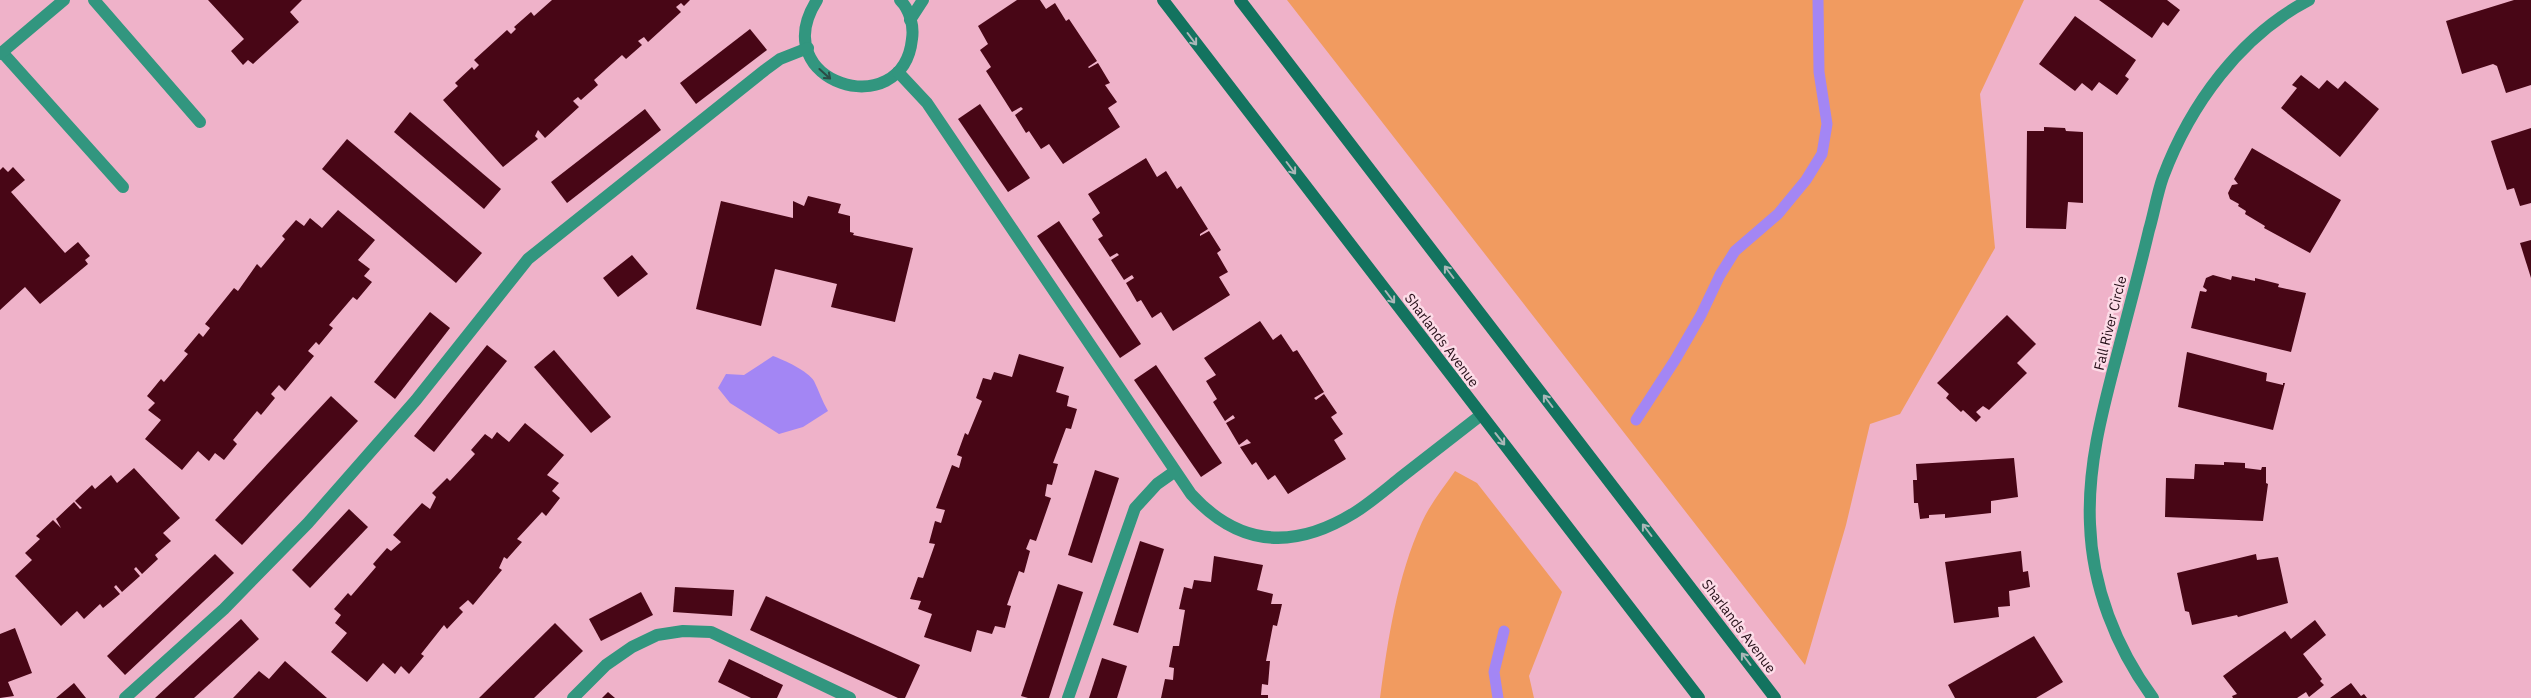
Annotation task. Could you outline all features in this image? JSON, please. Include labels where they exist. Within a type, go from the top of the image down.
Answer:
[{"type":"main road","name":"Sharlands Avenue","points":[[1163,0],[1699,698]]},
{"type":"main road","name":"Sharlands Avenue","points":[[1240,0],[1775,698]]},
{"type":"street","points":[[64,0],[1,53],[123,187]]},
{"type":"street","points":[[94,0],[200,122]]},
{"type":"street","points":[[817,0],[808,15],[805,39],[813,63],[830,80],[853,88],[877,85],[898,72],[911,52],[913,28],[905,5],[900,0]]},
{"type":"street","points":[[910,20],[924,0]]},
{"type":"street","name":"Fall River Circle","points":[[2153,698],[2135,674],[2113,630],[2098,580],[2090,525],[2091,469],[2099,427],[2162,179],[2183,131],[2213,83],[2254,39],[2297,6],[2309,0]]},
{"type":"street","points":[[125,698],[224,609],[301,530],[416,400],[528,259],[765,70],[780,59],[808,48]]},
{"type":"street","points":[[898,72],[927,103],[1174,472],[1206,511],[1229,527],[1256,536],[1281,540],[1304,536],[1332,526],[1356,512],[1481,415]]},
{"type":"street","points":[[1068,698],[1136,508],[1157,484],[1174,472]]},
{"type":"street","points":[[573,698],[606,665],[632,648],[657,636],[683,631],[711,632],[850,698]]},
{"type":"shaded area","points":[[1287,0],[2024,0],[1980,94],[1995,248],[1900,414],[1870,424],[1846,525],[1805,665]]},
{"type":"shaded area","points":[[773,356],[795,366],[811,377],[828,411],[803,427],[779,434],[730,403],[718,388],[726,374],[744,375]]},
{"type":"shaded area","points":[[1455,471],[1477,483],[1562,592],[1529,676],[1534,698],[1380,698],[1390,631],[1406,564],[1425,515]]},
{"type":"building","points":[[208,0],[302,0],[290,12],[299,22],[253,64],[248,60],[243,65],[231,51],[244,39]]},
{"type":"building","points":[[552,0],[690,0],[684,6],[681,3],[676,7],[681,12],[648,42],[644,37],[638,41],[642,45],[626,59],[622,55],[594,80],[598,85],[581,100],[578,97],[573,101],[579,107],[545,138],[538,130],[535,136],[538,139],[503,167],[443,100],[458,86],[455,83],[472,67],[474,70],[479,65],[474,60],[507,30],[511,34],[516,29],[514,27],[531,12],[534,16]]},
{"type":"building","points":[[1017,0],[1040,0],[1046,9],[1055,3],[1066,21],[1069,19],[1097,61],[1088,67],[1098,63],[1110,83],[1105,85],[1117,102],[1108,108],[1120,127],[1063,164],[1049,144],[1041,149],[1029,131],[1026,133],[1015,115],[1023,109],[1021,107],[1012,112],[986,71],[991,67],[980,50],[988,44],[978,26]]},
{"type":"building","points":[[2099,0],[2167,0],[2180,10],[2168,26],[2163,22],[2152,38]]},
{"type":"building","points":[[2514,0],[2531,0],[2531,85],[2506,93],[2497,66],[2493,64],[2462,74],[2446,21]]},
{"type":"building","points":[[2075,16],[2136,60],[2125,76],[2129,79],[2117,95],[2099,82],[2092,91],[2082,83],[2075,91],[2039,64]]},
{"type":"building","points":[[750,29],[767,50],[696,104],[680,83]]},
{"type":"building","points":[[2301,75],[2319,89],[2327,80],[2338,89],[2345,81],[2379,109],[2340,157],[2281,108],[2297,88],[2292,85]]},
{"type":"building","points":[[980,104],[1030,178],[1008,192],[958,119]]},
{"type":"building","points":[[645,109],[661,130],[567,203],[551,182]]},
{"type":"building","points":[[410,112],[501,189],[484,209],[394,132]]},
{"type":"building","points":[[2044,127],[2065,128],[2066,131],[2083,132],[2083,203],[2068,202],[2066,229],[2026,228],[2027,131],[2044,131]]},
{"type":"building","points":[[2531,128],[2531,203],[2520,206],[2514,188],[2507,190],[2491,141]]},
{"type":"building","points":[[347,139],[482,253],[456,283],[322,169]]},
{"type":"building","points":[[2252,148],[2341,200],[2310,253],[2264,228],[2265,226],[2245,214],[2246,211],[2238,206],[2239,204],[2230,199],[2228,193],[2232,185],[2238,184],[2234,179]]},
{"type":"building","points":[[1146,158],[1157,177],[1166,171],[1177,189],[1181,186],[1208,229],[1200,234],[1200,236],[1209,231],[1221,250],[1217,253],[1228,272],[1219,277],[1230,295],[1173,331],[1161,312],[1152,318],[1141,300],[1137,302],[1126,283],[1134,278],[1132,275],[1124,280],[1111,260],[1119,255],[1117,253],[1110,257],[1098,239],[1103,236],[1092,219],[1100,213],[1088,194]]},
{"type":"building","points":[[3,167],[8,172],[13,167],[25,180],[11,192],[65,253],[78,242],[90,256],[85,260],[88,264],[40,304],[25,287],[0,310],[0,170]]},
{"type":"building","points":[[808,196],[841,204],[838,213],[850,216],[850,232],[854,233],[853,235],[913,248],[895,322],[831,307],[837,284],[775,269],[761,326],[696,309],[721,201],[793,218],[793,201],[804,206]]},
{"type":"building","points":[[338,210],[375,240],[358,260],[370,269],[364,276],[372,282],[357,300],[353,297],[329,325],[333,328],[319,345],[316,342],[308,351],[314,356],[285,391],[279,385],[271,394],[275,398],[261,415],[257,411],[233,440],[237,444],[224,460],[215,453],[209,461],[198,451],[182,470],[145,439],[161,420],[148,410],[155,403],[147,396],[161,379],[164,382],[188,354],[184,351],[199,333],[203,337],[210,328],[205,324],[234,288],[238,291],[257,264],[261,268],[285,239],[282,236],[296,220],[304,226],[310,218],[322,228]]},
{"type":"building","points":[[1059,221],[1141,344],[1120,358],[1037,236]]},
{"type":"building","points":[[2531,240],[2531,278],[2520,243]]},
{"type":"building","points":[[632,255],[648,274],[618,297],[603,278]]},
{"type":"building","points":[[2213,275],[2231,280],[2232,276],[2255,281],[2255,278],[2279,284],[2278,287],[2306,293],[2291,352],[2191,328],[2200,291],[2206,292],[2207,290],[2203,287],[2206,278]]},
{"type":"building","points":[[430,312],[450,328],[395,399],[374,382]]},
{"type":"building","points":[[2007,315],[2036,344],[2017,363],[2027,373],[1989,410],[1983,406],[1976,412],[1981,417],[1976,422],[1963,410],[1961,412],[1946,398],[1949,394],[1937,383]]},
{"type":"building","points":[[1260,321],[1273,340],[1281,334],[1293,352],[1297,350],[1324,392],[1314,398],[1316,400],[1324,394],[1337,413],[1331,417],[1343,434],[1334,440],[1346,459],[1288,494],[1275,475],[1268,480],[1256,462],[1252,465],[1240,447],[1251,443],[1247,439],[1239,445],[1226,423],[1235,418],[1233,415],[1225,421],[1213,402],[1217,399],[1206,381],[1216,375],[1204,358]]},
{"type":"building","points":[[487,345],[507,361],[434,452],[414,436]]},
{"type":"building","points":[[554,350],[611,417],[591,433],[534,367]]},
{"type":"building","points":[[2187,352],[2267,373],[2266,381],[2283,385],[2285,383],[2273,430],[2178,407]]},
{"type":"building","points":[[1019,354],[1064,367],[1056,392],[1069,396],[1067,406],[1077,409],[1071,429],[1066,428],[1053,463],[1058,464],[1052,485],[1047,484],[1045,496],[1051,498],[1036,541],[1030,539],[1026,549],[1030,551],[1024,573],[1019,571],[1007,605],[1011,606],[1005,628],[995,626],[992,634],[977,630],[971,652],[924,637],[932,614],[918,609],[921,601],[910,599],[918,577],[923,578],[935,544],[929,543],[935,521],[941,523],[945,510],[936,508],[952,465],[959,468],[962,457],[957,455],[965,433],[968,435],[982,401],[976,398],[983,378],[991,380],[994,372],[1012,377]]},
{"type":"building","points":[[1156,365],[1222,463],[1201,477],[1134,380]]},
{"type":"building","points":[[331,396],[358,421],[242,545],[215,520]]},
{"type":"building","points":[[525,423],[564,455],[547,475],[559,483],[552,491],[560,498],[546,516],[542,512],[517,539],[522,542],[507,559],[504,557],[499,568],[502,570],[473,605],[468,600],[459,608],[463,612],[447,629],[444,625],[421,654],[424,656],[409,674],[401,666],[395,674],[383,663],[367,682],[331,652],[347,633],[335,623],[341,615],[334,609],[348,593],[351,596],[376,567],[373,564],[387,548],[391,551],[401,542],[393,535],[422,503],[430,509],[436,497],[432,493],[447,478],[450,481],[475,454],[471,450],[485,434],[492,439],[497,432],[509,442]]},
{"type":"building","points":[[2014,458],[2018,497],[1991,501],[1991,513],[1945,518],[1945,514],[1929,515],[1929,518],[1920,519],[1918,503],[1914,503],[1913,480],[1917,480],[1916,464]]},
{"type":"building","points":[[2224,462],[2245,463],[2245,468],[2261,470],[2262,467],[2266,467],[2266,483],[2268,484],[2263,521],[2165,517],[2166,478],[2194,479],[2195,464],[2224,465]]},
{"type":"building","points":[[134,468],[180,518],[163,533],[171,541],[155,555],[158,559],[142,574],[136,567],[134,569],[140,576],[122,592],[116,585],[114,587],[120,594],[103,608],[100,604],[84,619],[77,611],[61,626],[15,576],[32,560],[25,553],[40,539],[36,536],[53,520],[61,528],[56,519],[74,502],[80,509],[82,508],[75,501],[92,485],[95,489],[111,475],[117,483]]},
{"type":"building","points":[[1095,470],[1119,478],[1092,563],[1068,555]]},
{"type":"building","points":[[349,509],[368,527],[310,588],[292,570]]},
{"type":"building","points":[[1140,541],[1164,549],[1138,633],[1113,625]]},
{"type":"building","points":[[2021,551],[2023,572],[2028,571],[2030,587],[2009,591],[2010,606],[1998,607],[1999,617],[1954,623],[1945,562]]},
{"type":"building","points":[[215,554],[234,573],[125,675],[107,656]]},
{"type":"building","points":[[2256,554],[2257,560],[2278,557],[2288,603],[2238,617],[2237,615],[2192,625],[2189,612],[2185,611],[2177,573]]},
{"type":"building","points":[[1214,556],[1263,565],[1257,590],[1273,594],[1271,604],[1282,604],[1277,626],[1273,625],[1266,661],[1270,661],[1268,685],[1262,684],[1261,695],[1268,695],[1268,698],[1161,698],[1165,679],[1173,680],[1174,668],[1169,667],[1173,646],[1179,646],[1185,610],[1179,609],[1184,587],[1192,589],[1194,580],[1211,582]]},
{"type":"building","points":[[1058,584],[1083,592],[1049,698],[1021,696]]},
{"type":"building","points":[[675,587],[734,590],[732,616],[673,612]]},
{"type":"building","points":[[641,592],[653,615],[601,641],[589,619]]},
{"type":"building","points":[[766,596],[920,665],[905,698],[898,698],[750,630]]},
{"type":"building","points":[[241,619],[259,639],[194,698],[155,698]]},
{"type":"building","points":[[2315,620],[2326,635],[2303,654],[2322,679],[2320,681],[2324,685],[2309,697],[2306,692],[2297,698],[2233,698],[2232,696],[2237,694],[2223,676],[2285,631],[2291,639]]},
{"type":"building","points":[[555,623],[583,651],[534,698],[479,698]]},
{"type":"building","points":[[15,628],[32,673],[8,682],[14,696],[0,698],[0,634]]},
{"type":"building","points":[[2034,636],[2063,682],[2036,698],[1955,698],[1948,685]]},
{"type":"building","points":[[1102,658],[1127,666],[1117,698],[1089,698]]},
{"type":"building","points":[[729,659],[783,685],[777,698],[751,698],[718,682]]},
{"type":"building","points":[[285,661],[327,698],[233,698],[259,671],[269,679]]},
{"type":"building","points":[[74,683],[86,698],[56,698]]},
{"type":"building","points":[[2351,683],[2361,696],[2364,694],[2367,698],[2330,698]]},
{"type":"building","points":[[608,692],[615,698],[602,698]]},
{"type":"waterway","points":[[1636,420],[1675,360],[1701,315],[1720,275],[1735,251],[1778,214],[1806,180],[1822,154],[1827,124],[1819,72],[1818,0]]},
{"type":"waterway","points":[[1498,698],[1494,672],[1504,631]]}]
